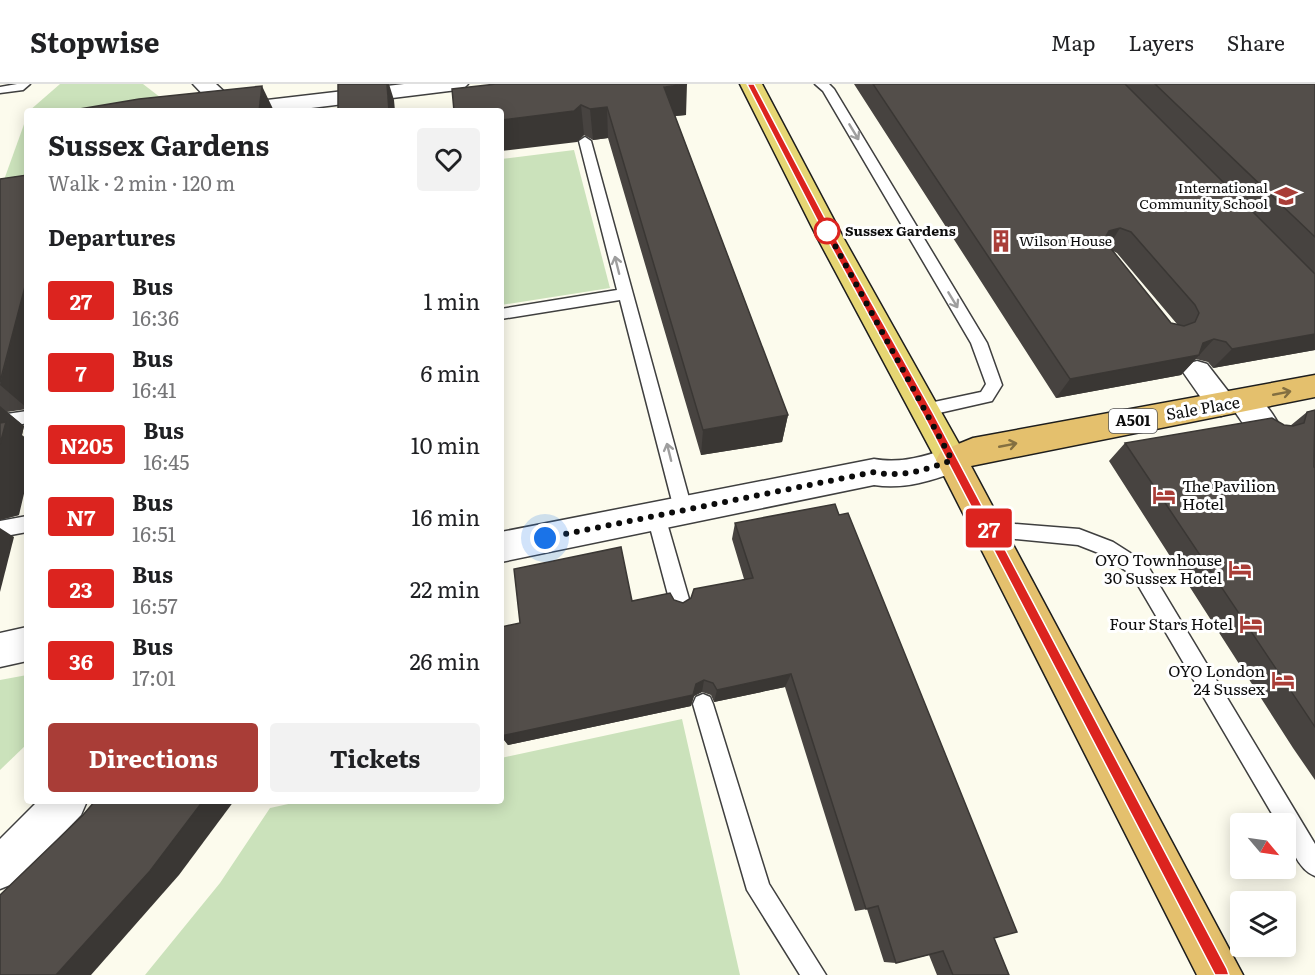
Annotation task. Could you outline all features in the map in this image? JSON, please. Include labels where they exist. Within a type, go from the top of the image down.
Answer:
[{"type":"highway","name":"Sale Place","points":[[952,460],[973,451],[1315,387]]},
{"type":"highway","points":[[952,460],[1221,975]]},
{"type":"main road","points":[[755,84],[831,239],[952,460]]},
{"type":"street","points":[[204,84],[218,100],[237,108],[294,107],[457,84]]},
{"type":"street","points":[[1197,372],[1268,432]]},
{"type":"street","points":[[504,546],[874,472],[889,475],[920,470],[952,460]]},
{"type":"street","points":[[0,650],[24,645]]},
{"type":"street","points":[[0,868],[64,804]]},
{"type":"lane","points":[[0,90],[19,88],[24,84]]},
{"type":"lane","points":[[821,84],[828,89],[979,343],[984,359],[991,368],[994,386],[986,397],[926,410]]},
{"type":"lane","points":[[585,141],[624,294],[670,512],[681,606]]},
{"type":"lane","points":[[504,314],[624,294]]},
{"type":"lane","points":[[0,422],[24,418]]},
{"type":"lane","points":[[0,529],[24,525]]},
{"type":"lane","points":[[990,530],[1078,537],[1107,548],[1139,569],[1315,865]]},
{"type":"lane","points":[[703,704],[759,890],[814,975]]},
{"type":"green space","points":[[60,84],[143,84],[174,108],[32,108]]},
{"type":"green space","points":[[24,124],[24,195],[0,191]]},
{"type":"green space","points":[[574,150],[610,288],[504,305],[504,159]]},
{"type":"green space","points":[[24,676],[24,747],[0,770],[0,680]]},
{"type":"green space","points":[[682,719],[740,975],[145,975],[220,883],[270,808],[288,804],[504,804],[504,757]]},
{"type":"building","points":[[338,84],[387,84],[389,108],[338,108]]},
{"type":"building","points":[[496,84],[687,84],[664,87],[788,415],[703,430],[607,107],[590,109],[581,105],[574,111],[504,120],[504,108],[454,108],[452,89]]},
{"type":"building","points":[[873,84],[1125,84],[1315,274],[1315,334],[1232,349],[1226,342],[1214,339],[1203,343],[1199,355],[1070,379]],"holes":[[[1120,228],[1131,232],[1195,305],[1199,313],[1195,322],[1184,326],[1171,323],[1104,240],[1109,231]]]},
{"type":"building","points":[[1155,84],[1315,84],[1315,237]]},
{"type":"building","points":[[262,86],[259,108],[86,108],[139,99]]},
{"type":"building","points":[[24,175],[24,290],[0,382],[0,179]]},
{"type":"building","points":[[1315,410],[1315,727],[1125,443],[1272,418],[1284,425],[1293,426],[1304,423],[1307,412]]},
{"type":"building","points":[[6,422],[0,444],[0,423]]},
{"type":"building","points":[[835,504],[839,515],[848,513],[1017,932],[994,938],[1009,975],[953,975],[943,951],[896,963],[878,906],[866,909],[791,674],[717,690],[713,683],[704,680],[696,684],[693,695],[504,735],[504,626],[520,623],[514,569],[621,547],[632,601],[670,593],[674,600],[683,603],[691,598],[694,589],[753,578],[735,523]]},
{"type":"building","points":[[92,804],[201,804],[150,871],[56,975],[0,975],[0,895]]},
{"type":"bus line","name":"27","points":[[751,84],[831,239],[930,416],[1221,975]]},
{"type":"place","name":"International Community School","points":[[1286,196]]},
{"type":"place","name":"Sussex Gardens","points":[[827,231]]},
{"type":"place","name":"Wilson House","points":[[1001,241]]},
{"type":"place","name":"The Pavilion Hotel","points":[[1164,495]]},
{"type":"place","name":"OYO Townhouse 30 Sussex Hotel","points":[[1240,569]]},
{"type":"place","name":"Four Stars Hotel","points":[[1251,624]]},
{"type":"place","name":"OYO London 24 Sussex","points":[[1283,680]]},
{"type":"route","points":[[545,538],[874,472],[889,475],[920,470],[952,460],[827,231]]}]
